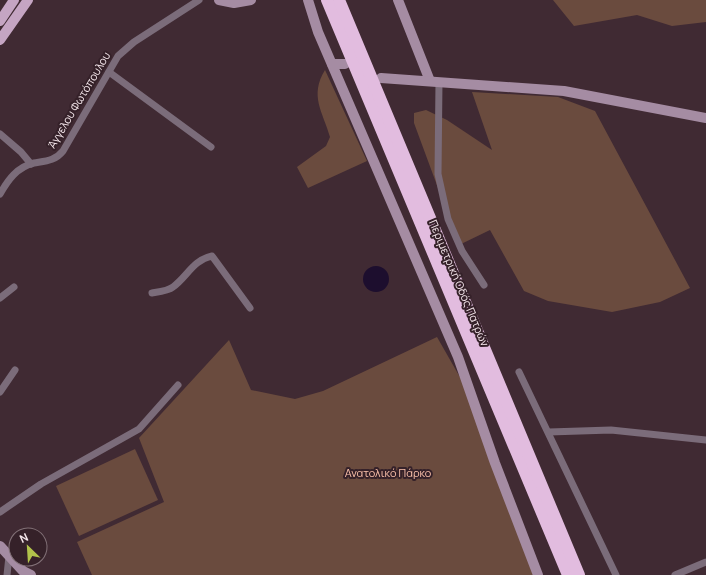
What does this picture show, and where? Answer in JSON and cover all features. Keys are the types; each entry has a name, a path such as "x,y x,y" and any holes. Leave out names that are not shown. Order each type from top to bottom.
{"highway":[{"path":"321,0 396,167"},
{"name":"Περιμετρική Οδός Πατρών","path":"327,0 568,575"},
{"name":"Περιμετρική Οδός Πατρών","path":"339,0 579,575"}],"main road":[{"path":"0,21 14,0"},
{"path":"0,40 28,0"}],"street":[{"name":"Άγγελου Φωτόπουλου","path":"0,194 14,174 31,164 53,159 63,151 118,56 126,48 199,0"},
{"path":"219,0 234,4 251,0"},
{"path":"308,0 316,28 458,357 495,463 538,575"},
{"path":"398,0 435,82 438,174 448,219 462,251 484,285"},
{"path":"332,64 345,64"},
{"path":"109,72 210,147"},
{"path":"381,78 564,92 706,118"},
{"path":"0,134 21,152 31,164"},
{"path":"152,293 172,288 194,265 204,258 212,256 250,308"},
{"path":"0,298 14,287"},
{"path":"1,389 15,370"},
{"path":"519,372 549,432 616,575"},
{"path":"0,512 41,484 139,428 178,385"},
{"path":"549,432 611,430 706,440"},
{"path":"0,546 8,556 7,575"},
{"path":"675,575 706,562"},
{"path":"19,567 31,575"}],"green space":[{"path":"553,0 706,0 706,22 672,26 637,15 574,26"},
{"path":"325,70 367,161 308,188 297,167 326,146 330,137 321,112 318,96 320,79"},
{"path":"472,92 558,97 595,111 690,288 660,302 612,312 548,301 524,291 490,230 459,245 414,123 414,113 426,110 447,120 492,150"},
{"name":"Ανατολικό Πάρκο","path":"437,337 465,386 534,575 92,575 77,542 164,502 139,438 229,340 251,390 295,399 323,391"},
{"path":"135,449 158,500 79,536 56,486"}],"shaded area":[{"path":"376,266 385,270 389,279 385,288 376,292 367,288 363,279 367,270"}]}
